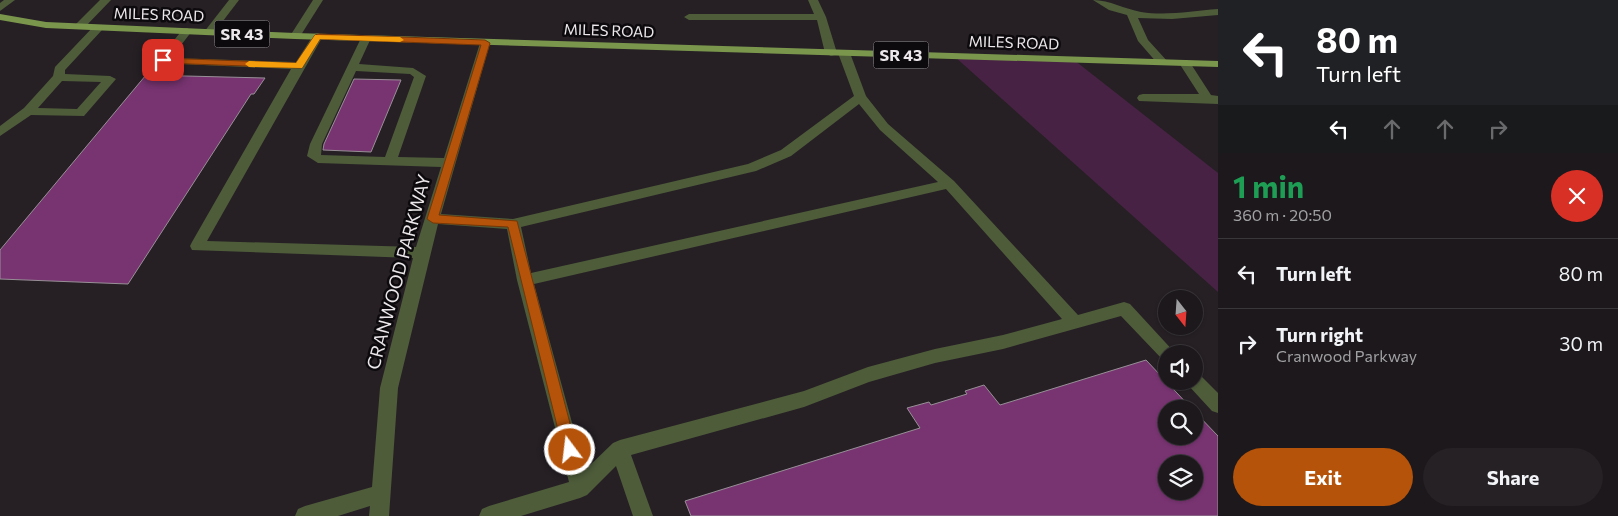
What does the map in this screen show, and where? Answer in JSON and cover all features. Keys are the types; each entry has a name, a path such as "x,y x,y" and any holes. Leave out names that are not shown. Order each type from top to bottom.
{"main road":[{"name":"MILES ROAD","path":"0,18 34,24 79,27 295,36 1216,65"}],"street":[{"path":"0,8 10,0"},
{"path":"79,27 106,0"},
{"path":"209,32 234,0"},
{"path":"295,36 318,0"},
{"path":"813,0 837,53 860,97 884,128 949,184 1076,323"},
{"path":"1098,0 1112,8 1132,15 1154,18 1218,11"},
{"path":"1208,0 1218,11"},
{"path":"1132,15 1143,41 1162,62"},
{"path":"689,17 821,17"},
{"path":"0,132 28,112 59,77 59,69 98,28"},
{"path":"187,31 163,60 299,66"},
{"path":"318,36 197,246 422,253"},
{"path":"366,38 316,144 314,156 318,159 449,163"},
{"name":"CRANWOOD PARKWAY","path":"379,516 379,494 389,388 422,253 485,43"},
{"path":"1185,63 1212,99"},
{"path":"352,68 413,71 420,76 390,161"},
{"path":"28,112 80,113 110,79 59,77"},
{"path":"433,219 513,224 751,168 786,153 860,97"},
{"path":"1143,98 1212,99"},
{"path":"526,280 949,184"},
{"path":"513,224 580,488"},
{"path":"489,516 580,488 620,449 804,398 868,375 916,362 1003,342 1124,309 1159,345"},
{"path":"1203,389 1218,405"},
{"path":"620,449 643,516"},
{"path":"305,516 379,494"}],"shaded area":[{"path":"954,56 1074,60 1218,173 1218,292"}],"building":[{"path":"146,75 265,78 254,94 251,94 128,284 0,279 0,250"},
{"path":"354,79 401,80 371,152 323,150 324,144"},
{"path":"1146,360 1158,373 1158,390 1174,390 1184,400 1158,400 1158,445 1203,445 1203,420 1218,436 1218,516 691,516 685,501 920,428 907,408 929,402 931,405 967,394 965,391 984,385 1000,405"}],"slow traffic":[{"path":"249,64 299,66 318,36 400,40"}],"route":[{"path":"163,60 299,66 318,36 485,43 433,219 513,224 570,450"}]}
